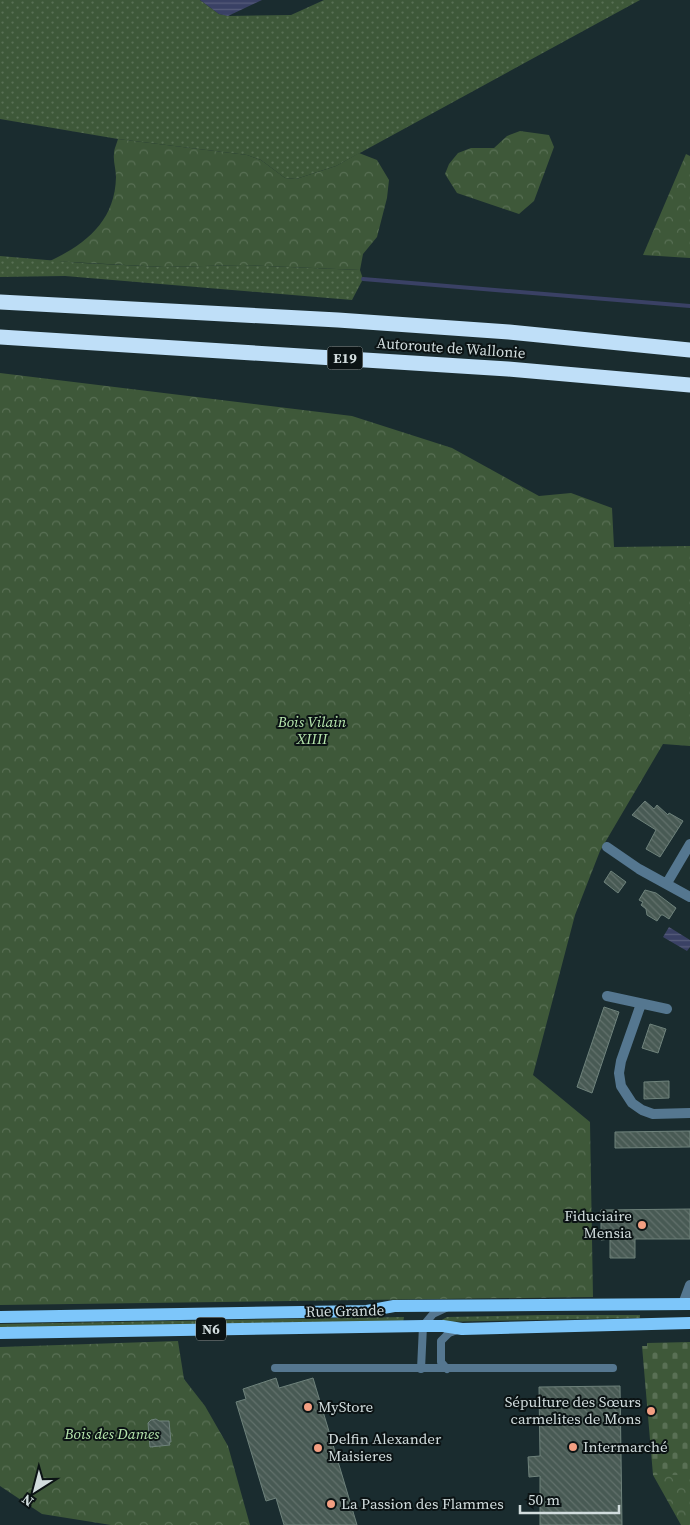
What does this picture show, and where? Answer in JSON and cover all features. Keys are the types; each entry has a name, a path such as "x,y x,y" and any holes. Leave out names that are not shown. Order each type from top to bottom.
{"highway":[{"name":"Autoroute de Wallonie","path":"0,302 348,321 509,332 690,350"},
{"name":"Autoroute de Wallonie","path":"0,337 468,366 690,385"}],"main road":[{"name":"Rue Grande","path":"0,1317 358,1311 394,1306 687,1304"},
{"name":"Rue Grande","path":"0,1333 423,1326 443,1326 462,1329 690,1323"}],"street":[{"path":"667,884 690,844"},
{"path":"607,847 639,870 690,897"},
{"path":"608,996 667,1009"},
{"path":"641,1004 621,1061 619,1073 621,1086 632,1102 642,1110 653,1114 690,1113"},
{"name":"Rue Grande","path":"687,1304 690,1285"}],"lane":[{"path":"421,1369 423,1326 433,1314 450,1306"},
{"path":"447,1369 441,1362 441,1341 449,1333 462,1329"},
{"path":"275,1368 613,1368"}],"green space":[{"path":"0,0 200,0 219,14 228,16 291,15 324,0 640,0 336,166 296,179 285,178 261,160 247,155 118,139 0,119"},
{"path":"520,131 549,135 554,147 534,201 519,214 457,193 445,174 449,164 458,153 471,148 494,148 507,136"},
{"path":"118,139 247,155 261,160 285,178 296,179 336,166 359,153 377,160 389,180 387,198 377,237 363,254 360,270 243,265 164,267 50,261 86,239 104,218 114,193 116,177 114,150"},
{"path":"686,154 690,156 690,258 643,255"},
{"path":"0,256 164,267 243,265 360,270 363,279 352,300 65,276 0,277"},
{"name":"Bois Vilain XIIII","path":"0,373 352,416 452,448 539,496 571,493 612,508 614,547 690,546 690,746 663,744 600,851 575,915 533,1075 590,1122 593,1297 0,1305"},
{"path":"640,1315 640,1318 438,1322 447,1317"},
{"path":"404,1317 403,1323 0,1330 0,1324"},
{"name":"Bois des Dames","path":"178,1341 184,1379 205,1406 228,1446 250,1525 111,1525 42,1514 0,1486 0,1347"},
{"path":"690,1342 690,1475 653,1475 642,1346 647,1346 647,1343"},
{"path":"653,1475 690,1475 690,1525 681,1525"}],"water":[{"path":"200,0 262,0 228,16 219,14"},
{"path":"669,927 690,940 690,947 687,951 663,937"}],"building":[{"path":"645,801 654,809 657,805 668,815 669,813 683,821 660,857 646,849 656,830 632,815"},
{"path":"611,871 626,882 618,893 604,882"},
{"path":"645,890 656,893 676,908 669,919 661,915 657,921 647,915 646,909 641,905 643,902 639,900"},
{"path":"604,1007 619,1012 592,1093 577,1087"},
{"path":"650,1024 666,1029 658,1053 642,1048"},
{"path":"669,1081 669,1098 644,1099 644,1082"},
{"path":"690,1131 690,1147 615,1148 615,1132"},
{"path":"690,1209 690,1239 635,1239 635,1258 610,1258 610,1239 601,1240 601,1210"},
{"path":"276,1378 279,1388 313,1378 357,1525 284,1525 276,1498 266,1501 236,1402 246,1399 243,1389"},
{"path":"620,1386 622,1525 540,1525 540,1476 529,1477 528,1457 540,1456 539,1387"},
{"path":"156,1419 159,1421 169,1421 170,1445 150,1447 148,1423"}],"waterway":[{"path":"363,279 690,306"}],"place":[{"name":"Fiduciaire Mensia","path":"642,1225"},
{"name":"MyStore","path":"308,1407"},
{"name":"Sépulture des Sœurs carmelites de Mons","path":"651,1411"},
{"name":"Intermarché","path":"573,1447"},
{"name":"Delfin Alexander Maisieres","path":"318,1448"},
{"name":"La Passion des Flammes","path":"331,1504"}]}
